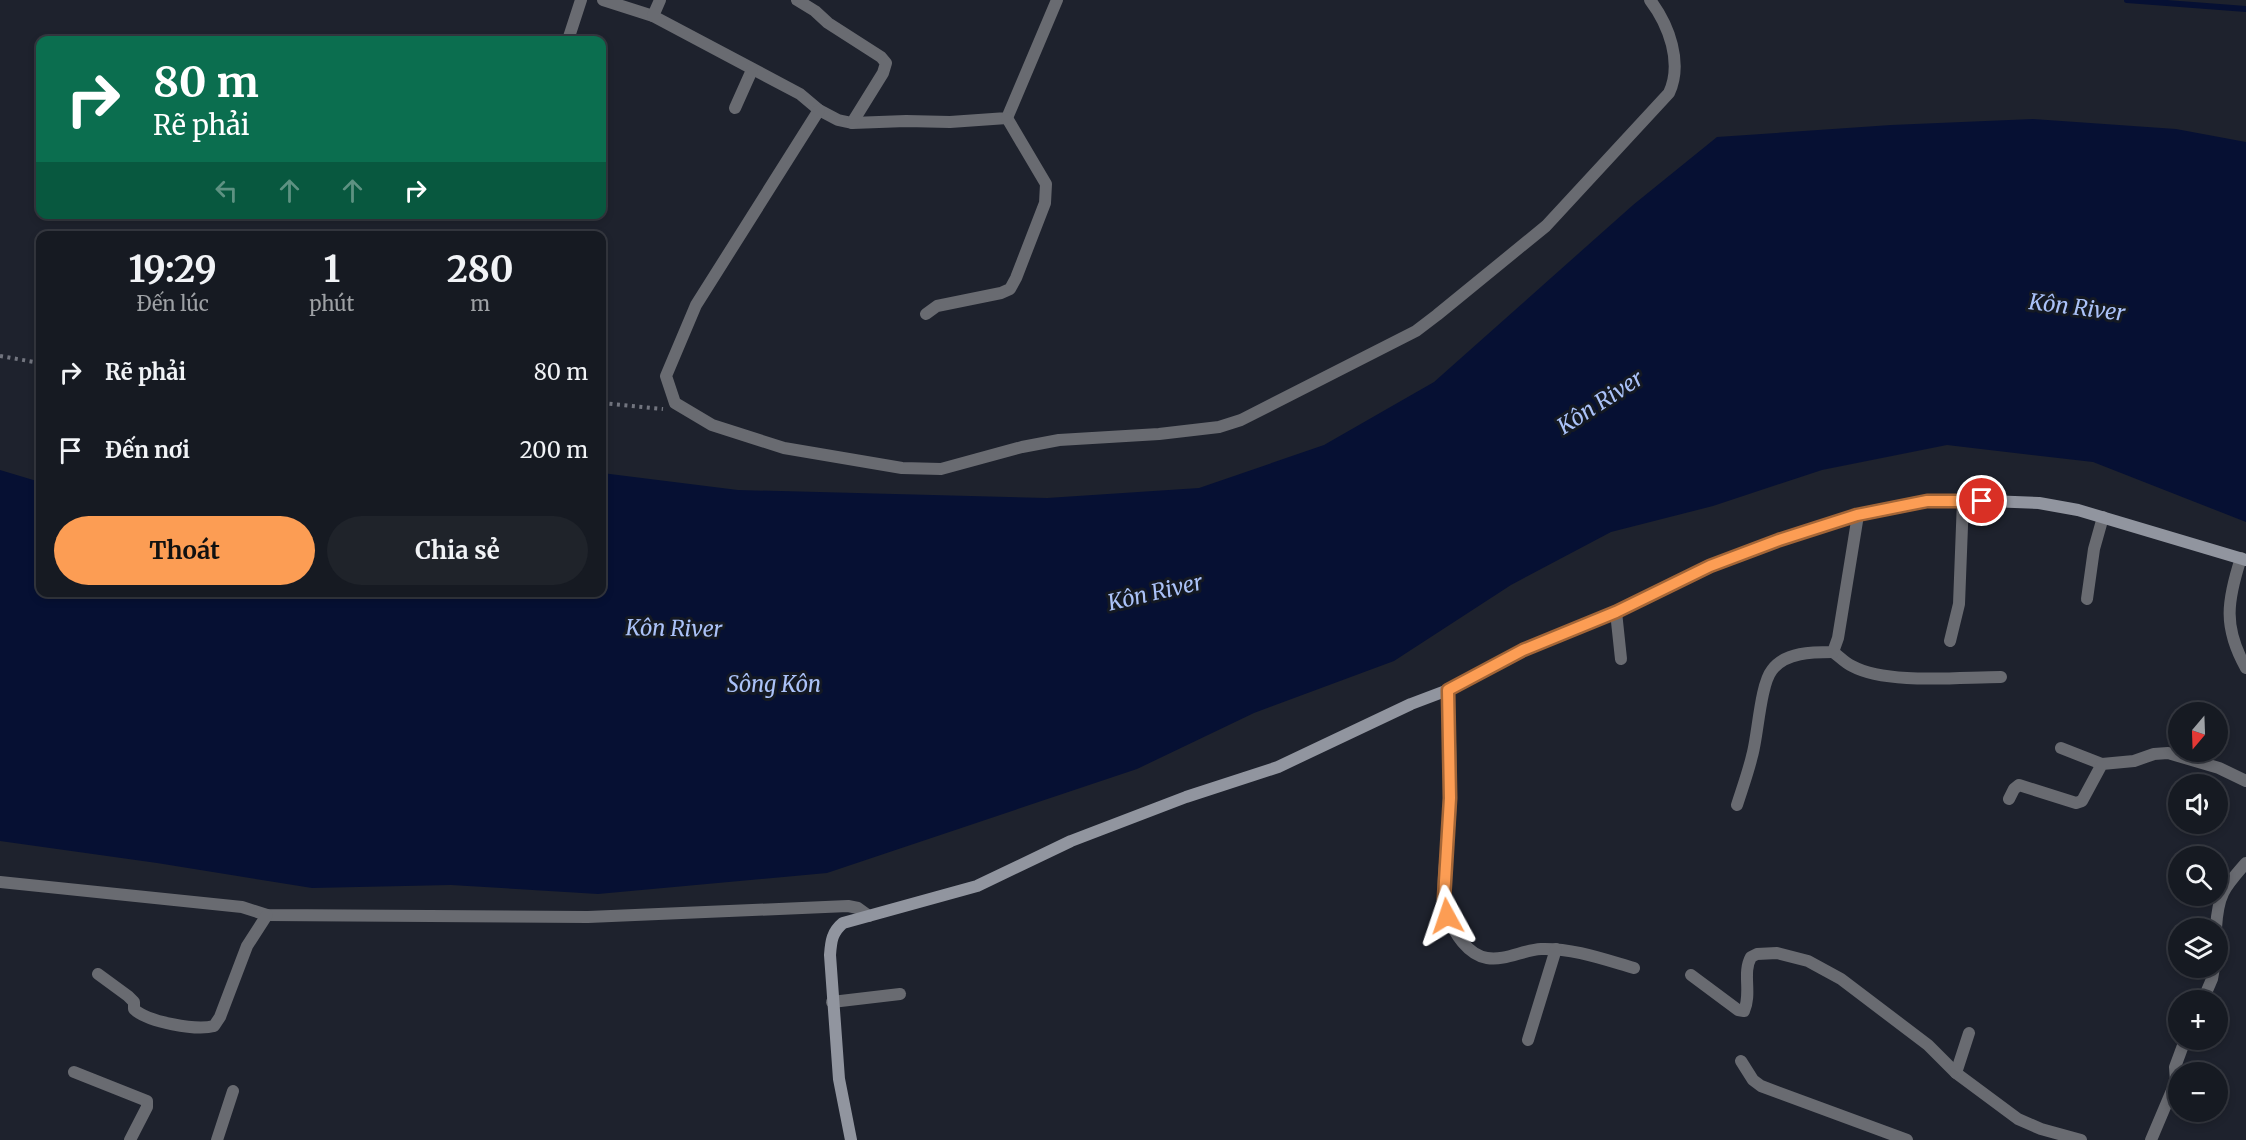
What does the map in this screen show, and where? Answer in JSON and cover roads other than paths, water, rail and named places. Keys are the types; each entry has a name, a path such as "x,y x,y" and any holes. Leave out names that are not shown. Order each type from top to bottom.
{"street":[{"path":"569,36 581,0"},
{"path":"603,0 653,16 800,94 819,110 838,120 852,123 950,122 1007,118"},
{"path":"653,16 660,0"},
{"path":"797,0 815,11 828,23 882,57 886,63 883,73 852,123"},
{"path":"1007,118 1057,0"},
{"path":"819,110 696,305 666,376 675,403 712,425 784,448 902,468 941,470 1022,447 1059,440 1159,434 1219,426 1241,420 1416,331 1546,226 1669,93 1675,81 1674,49 1659,12 1650,0"},
{"path":"735,108 752,70"},
{"path":"926,314 937,306 1001,293 1010,289 1016,278 1045,203 1046,184 1007,118"},
{"path":"1950,641 1959,604 1963,500"},
{"path":"851,1140 839,1079 830,955 835,930 843,923 977,886 1071,841 1186,797 1278,767 1411,704 1448,690 1523,650 1616,612 1710,566 1779,540 1857,515 1927,501 2039,503 2078,510 2243,559 2232,588 2228,615 2238,655 2246,668"},
{"path":"1833,652 1838,638 1857,515"},
{"path":"2087,599 2094,549 2103,517"},
{"path":"1616,612 1621,659"},
{"path":"1737,806 1753,756 1766,684 1772,670 1786,659 1804,653 1833,652 1851,666 1878,675 1914,678 2001,677"},
{"path":"1448,690 1451,761 1444,898 1447,916 1461,941 1472,952 1486,958 1504,957 1538,949 1574,950 1634,968"},
{"path":"2061,748 2102,764 2134,761 2154,754 2168,753 2219,768 2246,781"},
{"path":"2009,799 2019,785 2076,803 2082,801 2102,764"},
{"path":"2217,918 2220,899 2226,885 2246,863"},
{"path":"0,882 242,907 267,915 588,917 848,906 858,908 869,916"},
{"path":"99,974 129,996 134,1002 134,1009 146,1017 194,1027 214,1026 220,1017 247,946 267,915"},
{"path":"1528,1040 1556,949"},
{"path":"1691,975 1738,1010 1744,1011 1747,969 1751,957 1757,954 1777,953 1808,961 1841,979 1928,1045 1956,1073 2018,1119 2041,1129 2081,1140"},
{"path":"832,1002 900,994"},
{"path":"1956,1073 1969,1033"},
{"path":"2151,1140 2176,1081 2175,1067 2181,1050"},
{"path":"1741,1060 1753,1080 1761,1086 1907,1140"},
{"path":"74,1072 147,1101 147,1107 130,1140"},
{"path":"217,1140 233,1091"}],"water":[{"name":"Sông Kôn","path":"2033,119 2176,129 2246,142 2246,522 2093,462 1947,445 1822,470 1713,506 1611,532 1511,585 1394,661 1254,713 1137,769 827,873 598,894 451,885 312,888 0,841 0,470 36,481 36,597 606,597 606,474 738,490 1047,498 1199,488 1324,445 1434,382 1633,205 1717,137 1891,125"}],"waterway":[{"path":"2127,0 2246,9"}],"water label":[{"name":"Kôn River","path":"2077,307"},
{"name":"Kôn River","path":"1600,402"},
{"name":"Kôn River","path":"1155,592"},
{"name":"Kôn River","path":"674,628"}]}
